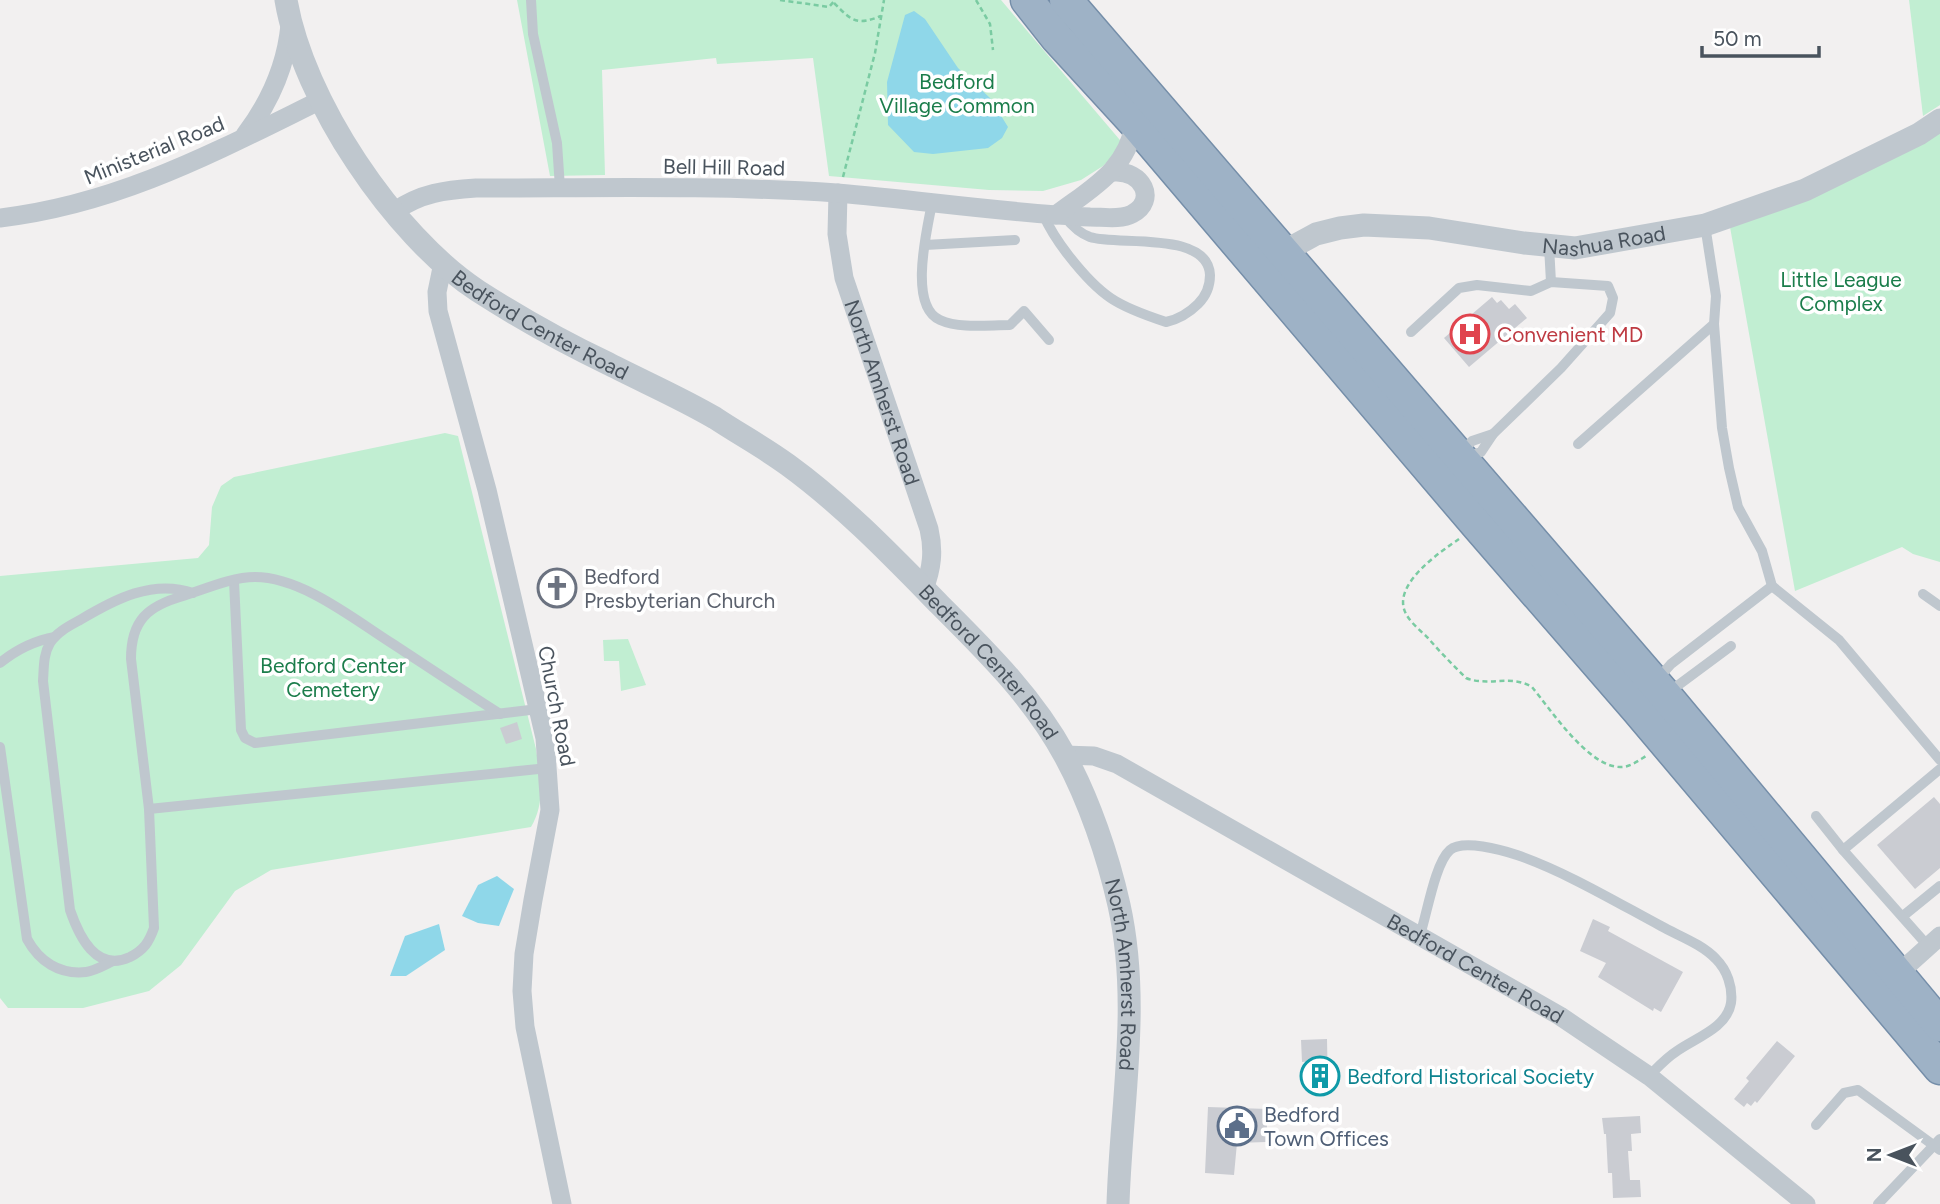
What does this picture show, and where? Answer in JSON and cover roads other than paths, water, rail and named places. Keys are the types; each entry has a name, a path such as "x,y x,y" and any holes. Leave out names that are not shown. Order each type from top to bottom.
{"highway":[{"path":"1027,0 1258,268 1447,466 1650,697 1887,984 1940,1068"},
{"path":"1066,0 1284,250 1447,466 1478,526 1650,697 1665,742 1887,984 1940,1025"}],"street":[{"name":"Bedford Center Road","path":"288,10 298,48 321,100 361,169 443,263 482,294 601,360 709,415 788,465 870,536 1005,670 1064,755 1094,756 1117,764 1560,1016 1649,1076 1806,1204"},
{"name":"Ministerial Road","path":"243,138 278,80 288,48 288,10"},
{"name":"Ministerial Road","path":"0,218 89,202 165,175 321,100"},
{"name":"Nashua Road","path":"1258,268 1284,250 1317,234 1385,225 1461,232 1575,248 1705,225 1805,190 1939,122"},
{"path":"1054,215 1114,172 1132,140 1135,123"},
{"name":"Bell Hill Road","path":"395,211 421,196 443,190 746,189 838,193 1054,215 1122,217 1134,213 1143,203 1145,193 1135,175 1126,171 1114,172"},
{"name":"North Amherst Road","path":"838,193 837,234 844,278 929,529 933,555 924,589"},
{"name":"Church Road","path":"443,263 437,292 438,311 487,490 538,709 548,768 550,810 524,954 522,991 525,1027 562,1204"},
{"name":"North Amherst Road","path":"1064,755 1094,825 1112,880 1128,964 1130,1015 1118,1204"},
{"path":"1887,984 1937,939"}],"lane":[{"path":"531,0 533,34 556,143 560,188"},
{"path":"932,203 921,290 928,309 938,320 956,324 1010,325 1024,311 1049,340"},
{"path":"1054,215 1090,237 1157,242 1197,253 1210,272 1204,298 1189,313 1166,322 1123,306 1091,285 1050,232 1054,215"},
{"path":"1705,225 1716,296 1714,324 1722,428 1729,468 1738,507 1762,551 1772,586 1839,640 1940,760"},
{"path":"925,245 1016,240"},
{"path":"1549,246 1551,282"},
{"path":"1411,332 1459,288 1478,285 1531,291 1551,282 1608,286 1613,298 1610,313 1561,368 1493,434 1467,444 1447,466"},
{"path":"1578,444 1714,324"},
{"path":"0,747 5,767 27,939 36,955 47,964 68,972 87,972 140,953 148,944 154,928 149,809 131,643 135,629 152,608 166,601 252,576 267,577 322,599 500,714"},
{"path":"234,581 241,730 245,738 255,743 538,709"},
{"path":"1650,697 1671,664 1772,586"},
{"path":"111,962 93,953 81,938 70,909 43,681 44,658 48,645 55,637 111,601 132,593 179,588 193,593"},
{"path":"1923,593 1940,606"},
{"path":"0,663 28,645 55,637"},
{"path":"1650,697 1731,646"},
{"path":"149,809 548,768"},
{"path":"1843,850 1940,769"},
{"path":"1815,816 1903,916 1937,939"},
{"path":"1420,935 1443,859 1451,849 1468,845 1519,856 1604,895 1701,948 1719,961 1730,984 1727,1016 1706,1034 1667,1057 1649,1076"},
{"path":"1903,916 1940,886"},
{"path":"1815,1125 1844,1093 1858,1090 1938,1145 1878,1204"}],"water":[{"path":"914,11 925,19 958,68 990,98 1008,127 1002,138 988,148 933,154 914,152 888,125 887,82 905,15"},
{"path":"497,876 514,889 499,926 478,923 462,916 478,885"},
{"path":"439,924 445,950 406,976 390,976 405,936"}],"place":[{"name":"Convenient MD","path":"1470,334"},
{"name":"Bedford Presbyterian Church","path":"557,588"},
{"name":"Bedford Historical Society","path":"1320,1076"},
{"name":"Bedford Town Offices","path":"1237,1126"}],"park label":[{"name":"Bedford Village Common","path":"957,93"},
{"name":"Little League Complex","path":"1841,291"},
{"name":"Bedford Center Cemetery","path":"333,677"}]}
